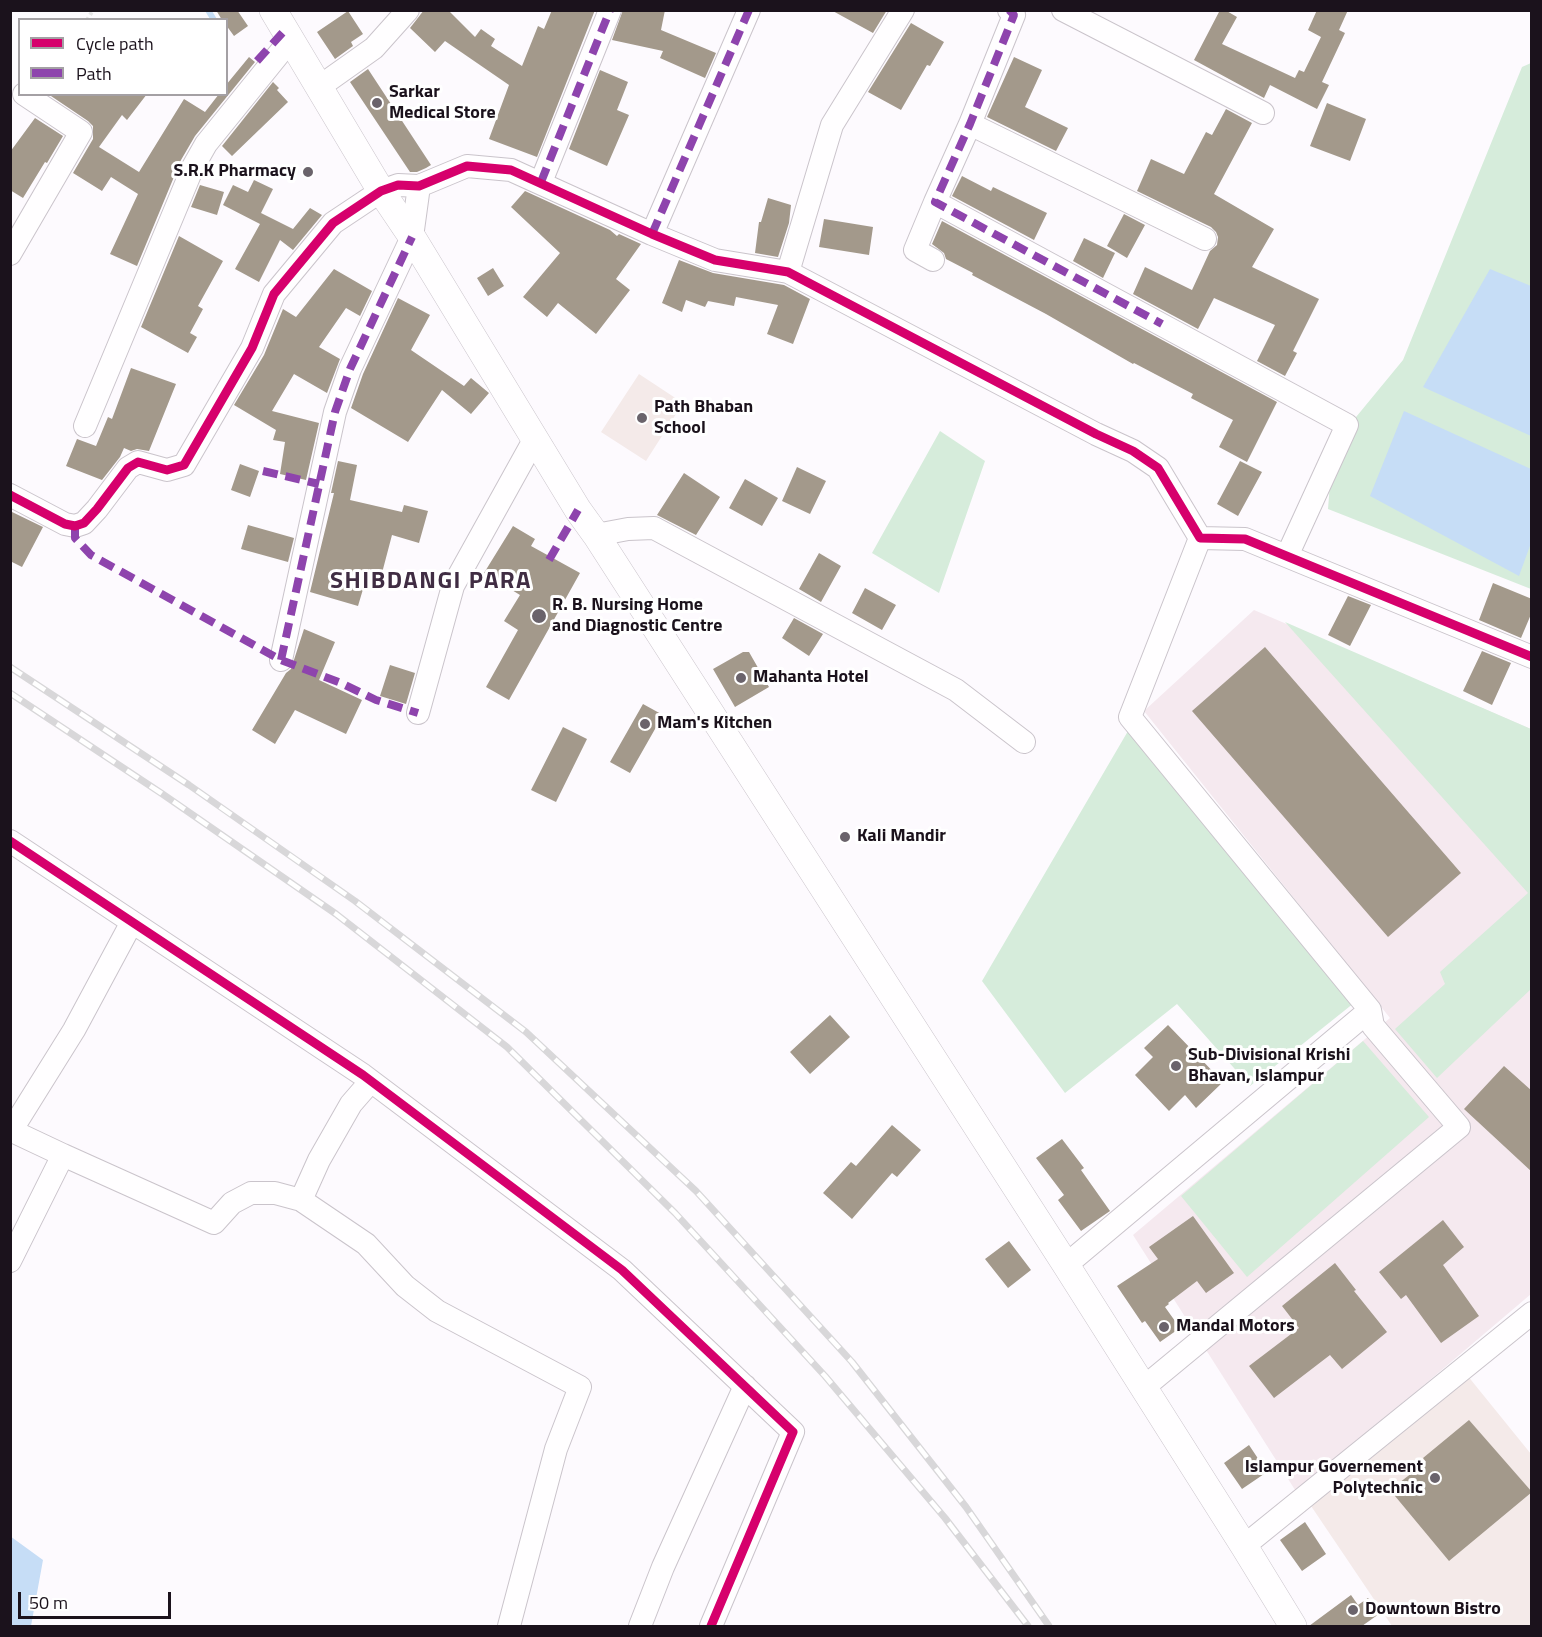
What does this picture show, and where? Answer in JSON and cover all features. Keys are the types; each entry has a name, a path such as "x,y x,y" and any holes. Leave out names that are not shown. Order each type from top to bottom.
{"main road":[{"path":"273,10 381,191 412,237 578,510 1066,1265 1293,1626"}],"street":[{"path":"319,87 374,48 408,10"},
{"path":"541,182 610,10"},
{"path":"652,234 749,10"},
{"path":"788,272 832,125 903,10"},
{"path":"933,260 915,250 1014,15 1009,10"},
{"path":"1064,10 1263,113"},
{"path":"85,426 194,167 206,144 291,39"},
{"path":"10,254 81,132 27,96"},
{"path":"970,124 1205,239"},
{"path":"10,495 65,524 75,526 84,523 97,510 128,468 138,462 168,470 184,465 252,348 273,294 333,223 381,191 398,185 419,186 467,166 511,170 715,260 788,272 1096,434 1133,450 1158,468 1200,538"},
{"path":"281,660 335,412 350,369 412,237 419,186"},
{"path":"935,202 1347,425 1287,556"},
{"path":"418,713 453,586 534,440"},
{"path":"596,535 627,529 654,528 956,690 1024,742"},
{"path":"1200,538 1245,539 1532,657"},
{"path":"1143,1388 1459,1127 1373,1026 1370,1010 1130,717 1200,538"},
{"path":"10,841 370,1081 622,1270 793,1432 711,1626"},
{"path":"132,922 74,1030 11,1131 214,1223 232,1203 251,1193 275,1193 301,1200 366,1244 405,1286 437,1311 580,1387 556,1449 508,1626"},
{"path":"1066,1265 1370,1010"},
{"path":"301,1200 319,1160 351,1104 370,1081"},
{"path":"10,1261 63,1155"},
{"path":"1244,1546 1532,1313"},
{"path":"640,1626 663,1567 745,1386"}],"shaded area":[{"name":"Path Bhaban School","path":"639,374 683,403 646,461 601,432"},
{"path":"1254,610 1531,729 1531,1294 1297,1493 1133,1235 1390,1018 1144,711"},
{"name":"Islampur Governement Polytechnic","path":"1467,1375 1531,1454 1531,1626 1392,1626 1309,1503"}],"green space":[{"path":"1531,63 1531,589 1328,509 1333,445 1403,360 1522,67"},
{"path":"940,431 985,461 939,593 872,553"},
{"path":"1285,622 1531,729 1531,989 1437,1078 1395,1029 1445,984 1440,972 1528,893"},
{"path":"1128,731 1354,1003 1250,1086 1177,1004 1065,1093 982,981"},
{"path":"1363,1041 1429,1117 1247,1277 1181,1196"}],"water":[{"path":"1490,269 1531,286 1531,436 1423,387"},
{"path":"1404,411 1531,469 1531,543 1519,576 1370,496"},
{"path":"10,1536 43,1560 31,1626 11,1626"}],"building":[{"path":"216,10 237,10 248,26 234,36 228,28 228,18 221,18"},
{"path":"424,10 448,10 475,37 481,29 495,39 491,46 522,66 538,26 544,29 552,10 595,10 537,157 489,139 509,85 445,41 435,52 410,28"},
{"path":"623,10 665,10 661,30 716,53 705,78 660,58 663,51 612,40"},
{"path":"831,10 887,10 873,33"},
{"path":"1220,10 1225,10 1237,17 1222,44 1295,78 1299,70 1304,72 1321,37 1308,30 1317,10 1348,10 1339,30 1345,33 1322,82 1329,85 1317,109 1270,85 1264,98 1194,60"},
{"path":"348,11 363,34 351,42 353,46 335,59 317,32"},
{"path":"911,23 944,42 930,66 927,65 901,110 868,92"},
{"path":"249,57 255,62 228,95 228,83"},
{"path":"1014,57 1042,70 1025,107 1068,128 1056,151 987,117"},
{"path":"368,69 431,165 417,172 410,172 350,82"},
{"path":"600,70 628,82 617,110 629,115 607,166 569,149"},
{"path":"273,82 288,102 232,156 222,146"},
{"path":"51,96 145,96 127,120 122,115 99,147 139,172 184,99 205,112 217,96 227,96 195,136 181,160 137,266 110,254 138,194 111,177 102,191 73,173 93,139 93,126"},
{"path":"1327,103 1366,119 1350,161 1310,146"},
{"path":"1226,109 1252,123 1214,194 1274,229 1252,267 1319,299 1293,351 1297,353 1285,376 1257,361 1275,325 1214,298 1198,329 1133,294 1145,267 1192,290 1210,251 1217,245 1218,237 1211,227 1137,191 1151,159 1184,174 1206,132 1212,135"},
{"path":"35,118 63,136 23,198 10,190 10,152"},
{"path":"962,176 991,191 993,187 1047,213 1034,240 952,196"},
{"path":"254,180 273,189 261,213 293,229 310,208 322,215 293,250 280,240 259,282 235,269 260,224 223,205 233,185 248,192"},
{"path":"200,185 224,192 217,215 191,207"},
{"path":"525,191 610,230 617,236 619,234 641,244 616,279 630,290 596,334 558,303 547,317 523,297 560,253 511,207"},
{"path":"768,198 791,205 789,223 778,257 755,253 759,222 761,222"},
{"path":"1124,214 1145,225 1127,258 1107,246"},
{"path":"824,219 873,227 869,255 819,247"},
{"path":"942,221 1277,402 1247,462 1219,447 1233,420 1191,398 1193,394 1133,364 946,259 944,253 932,244"},
{"path":"179,236 223,261 198,306 203,309 190,333 197,337 188,353 141,327"},
{"path":"1084,238 1115,253 1103,278 1073,261"},
{"path":"679,260 713,273 784,285 810,299 793,344 767,334 778,305 736,297 734,306 708,301 705,307 686,300 682,312 662,303"},
{"path":"493,268 504,286 488,296 477,278"},
{"path":"334,269 372,291 360,316 346,308 319,347 340,359 327,393 294,374 272,411 319,423 306,480 280,474 285,442 273,440 276,430 234,405 264,355 283,309 296,317"},
{"path":"398,298 430,315 411,350 464,386 471,378 489,393 471,414 442,390 408,442 351,408 363,374"},
{"path":"131,368 176,384 149,451 137,449 131,451 124,448 120,457 102,480 66,466 77,439 96,446 108,417 112,419"},
{"path":"338,461 357,465 350,500 402,512 404,505 428,511 419,543 392,535 382,573 369,569 358,606 310,592 334,493 331,493"},
{"path":"1240,461 1262,472 1238,516 1217,504"},
{"path":"240,464 259,471 250,497 231,490"},
{"path":"797,467 826,481 810,514 782,501"},
{"path":"684,473 720,497 696,535 657,515"},
{"path":"745,479 778,498 762,526 729,508"},
{"path":"10,511 43,527 22,567 10,561"},
{"path":"248,525 294,538 288,562 241,549"},
{"path":"513,526 535,539 531,546 580,573 509,700 486,687 518,630 504,621 520,595 484,573"},
{"path":"819,553 841,566 821,602 799,589"},
{"path":"1493,583 1532,599 1532,612 1521,638 1479,620"},
{"path":"865,588 896,605 882,630 852,613"},
{"path":"1348,596 1371,605 1350,646 1328,635"},
{"path":"794,618 823,634 809,656 782,638"},
{"path":"304,629 335,642 319,680 362,700 346,734 295,710 275,744 252,730 286,673 291,669"},
{"path":"1265,647 1461,873 1388,937 1192,711"},
{"path":"1482,651 1511,663 1492,705 1463,691"},
{"name":"Mahanta Hotel","path":"743,652 749,652 769,687 735,707 713,669"},
{"path":"390,665 415,673 406,704 380,696"},
{"path":"643,704 663,715 630,773 610,762"},
{"path":"563,727 587,739 556,802 531,790"},
{"path":"830,1015 850,1037 810,1074 790,1052"},
{"name":"Sub-Divisional Krishi Bhavan, Islampur","path":"1168,1025 1223,1082 1196,1108 1185,1095 1169,1111 1135,1075 1153,1057 1144,1048"},
{"path":"1504,1066 1532,1091 1532,1172 1464,1109"},
{"path":"892,1125 921,1150 897,1177 892,1173 852,1219 823,1193 851,1162 856,1166"},
{"path":"1062,1139 1084,1168 1081,1170 1110,1211 1081,1231 1058,1200 1064,1195 1036,1158"},
{"path":"1193,1216 1234,1273 1206,1293 1197,1281 1168,1303 1165,1307 1180,1328 1160,1342 1145,1321 1142,1323 1117,1286 1158,1259 1149,1247"},
{"path":"1443,1220 1464,1247 1443,1265 1479,1316 1441,1343 1406,1295 1401,1299 1379,1272"},
{"path":"1009,1241 1031,1270 1008,1288 985,1259"},
{"path":"1335,1263 1387,1332 1342,1369 1330,1355 1274,1398 1249,1366 1299,1328 1282,1306"},
{"path":"1469,1420 1532,1492 1449,1561 1390,1490 1426,1462 1423,1458"},
{"path":"1249,1445 1267,1472 1242,1489 1224,1463"},
{"path":"1305,1522 1326,1554 1302,1571 1280,1540"},
{"name":"Downtown Bistro","path":"1351,1595 1358,1605 1368,1598 1379,1614 1362,1626 1309,1626"}],"waterway":[{"path":"208,10 213,18"}],"railway":[{"path":"10,667 189,785 355,901 526,1032 696,1191 852,1362 966,1507 1049,1626"},
{"path":"10,693 161,793 336,914 507,1047 675,1213 825,1376 945,1518 1028,1626"}],"marked path":[{"path":"541,182 610,10"},
{"path":"652,234 749,10"},
{"path":"1009,10 1014,15 970,124 935,202 1162,324"},
{"path":"257,61 285,30"},
{"path":"281,660 335,412 350,369 412,237"},
{"path":"263,471 319,484"},
{"path":"549,560 578,510"},
{"path":"75,526 75,538 91,555 281,660 341,683 376,700 418,713"}],"cycle path":[{"path":"10,495 65,524 75,526 84,523 128,468 138,462 167,470 184,465 252,348 274,294 333,223 381,191 398,185 419,186 467,166 511,170 715,260 788,272 1096,434 1133,451 1158,468 1200,538 1245,539 1532,657"},
{"path":"10,841 363,1075 622,1270 793,1432 711,1626"}],"place":[{"name":"Sarkar Medical Store","path":"377,103"},
{"name":"S.R.K Pharmacy","path":"308,172"},
{"name":"Path Bhaban School","path":"642,418"},
{"name":"R. B. Nursing Home and Diagnostic Centre","path":"539,616"},
{"name":"Mahanta Hotel","path":"741,678"},
{"name":"Mam's Kitchen","path":"645,724"},
{"name":"Kali Mandir","path":"845,837"},
{"name":"Sub-Divisional Krishi Bhavan, Islampur","path":"1176,1066"},
{"name":"Mandal Motors","path":"1164,1327"},
{"name":"Islampur Governement Polytechnic","path":"1435,1478"},
{"name":"Downtown Bistro","path":"1353,1610"}],"district":[{"name":"SHIBDANGI PARA","path":"431,582"}]}
